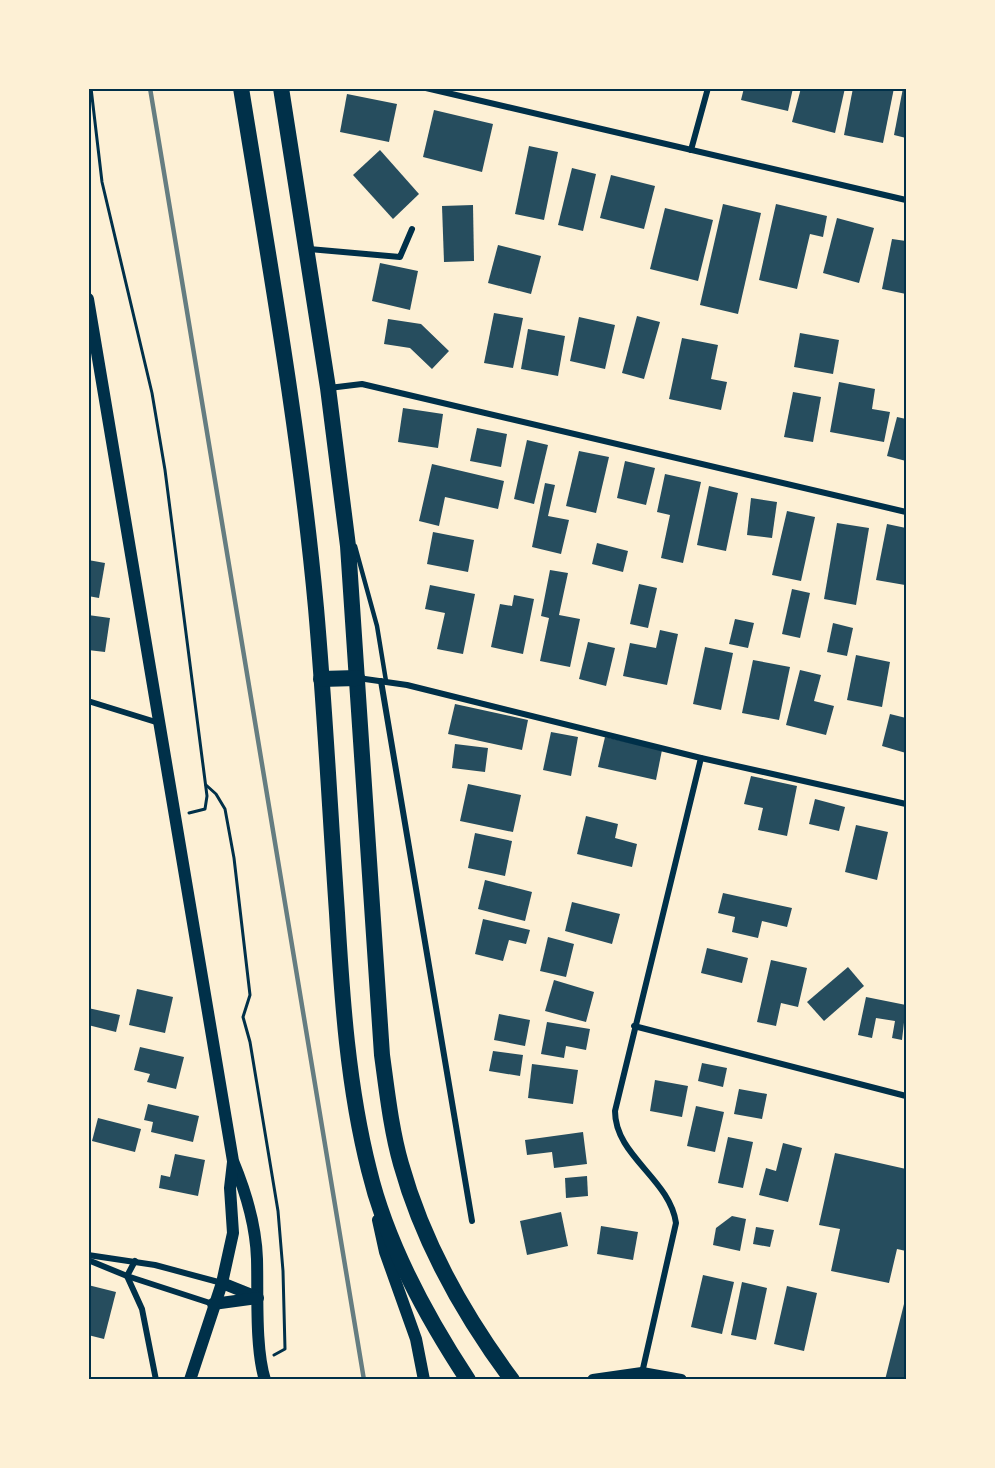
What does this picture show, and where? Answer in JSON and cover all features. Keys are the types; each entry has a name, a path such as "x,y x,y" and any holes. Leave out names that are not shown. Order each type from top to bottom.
{"highway":[{"path":"241,88 292,402 308,531 321,679 343,1004 354,1098 369,1172 406,1271 468,1380"},
{"path":"281,88 328,388 345,518 382,1055 400,1161 412,1201 450,1285 478,1333 512,1380"},
{"path":"321,679 357,678"}],"main road":[{"path":"88,299 233,1161 243,1184 257,1256 257,1312 266,1380"},
{"path":"190,1380 222,1283 232,1233 230,1188 233,1161"},
{"path":"369,1172 385,1252 416,1339 424,1380"},
{"path":"222,1283 258,1298"},
{"path":"213,1305 258,1298"},
{"path":"593,1380 642,1373 681,1380"}],"street":[{"path":"426,88 906,200"},
{"path":"691,150 708,88"},
{"path":"306,249 400,257 412,229"},
{"path":"328,388 362,384 906,512"},
{"path":"357,678 384,681 701,758 906,804"},
{"path":"384,681 472,1221"},
{"path":"88,701 159,723"},
{"path":"642,1373 676,1223 669,1202 623,1140 615,1121 617,1096 701,758"},
{"path":"634,1026 906,1096"},
{"path":"88,1255 135,1261 195,1274 222,1283"},
{"path":"88,1260 127,1276 213,1305"},
{"path":"127,1276 135,1261"},
{"path":"127,1276 142,1309 156,1380"}],"lane":[{"path":"345,518 358,554 377,626 384,681"}],"path":[{"path":"91,88 102,182 152,393 165,470 206,785 205,809 176,816"},
{"path":"206,785 216,794 225,809 234,858 250,994 243,1017 250,1042 278,1211 285,1349 263,1362"}],"building":[{"path":"744,88 793,88 788,111 741,100"},
{"path":"801,88 845,88 835,133 792,122"},
{"path":"853,88 894,88 883,143 844,135"},
{"path":"903,88 906,88 906,138 894,135"},
{"path":"347,94 397,104 389,142 340,132"},
{"path":"434,110 493,124 482,172 423,157"},
{"path":"529,146 558,152 544,220 515,214"},
{"path":"380,150 419,194 393,219 353,175"},
{"path":"572,168 596,174 583,231 558,225"},
{"path":"611,175 655,186 644,229 600,218"},
{"path":"723,204 761,213 738,314 700,305"},
{"path":"776,204 827,216 823,237 810,234 797,289 759,280"},
{"path":"473,205 474,261 444,262 442,206"},
{"path":"665,208 713,220 698,281 650,269"},
{"path":"837,218 874,228 859,283 823,273"},
{"path":"892,239 906,241 906,294 882,289"},
{"path":"498,245 541,256 531,294 488,283"},
{"path":"380,263 418,271 410,310 372,301"},
{"path":"494,313 523,318 513,368 484,363"},
{"path":"637,316 660,322 644,379 622,373"},
{"path":"579,317 615,325 605,369 570,361"},
{"path":"388,319 421,324 449,351 432,369 410,348 384,344"},
{"path":"528,329 565,336 558,376 521,369"},
{"path":"800,333 839,340 833,374 794,367"},
{"path":"682,338 718,345 711,379 727,382 721,410 669,399"},
{"path":"839,382 875,389 872,409 890,412 884,442 830,432"},
{"path":"793,392 821,397 813,442 784,437"},
{"path":"403,408 443,414 438,448 398,442"},
{"path":"897,417 906,419 906,461 887,456"},
{"path":"477,428 507,434 501,467 470,461"},
{"path":"527,440 548,445 534,504 514,499"},
{"path":"579,451 609,457 596,513 566,506"},
{"path":"625,461 655,468 646,505 617,498"},
{"path":"432,464 504,481 498,509 445,497 439,526 419,521"},
{"path":"665,474 701,482 683,563 661,558 670,515 657,512"},
{"path":"545,483 555,485 548,516 569,520 561,554 532,547"},
{"path":"709,486 738,493 726,551 697,545"},
{"path":"751,498 777,502 772,538 747,535"},
{"path":"787,511 815,517 801,581 772,575"},
{"path":"837,523 869,528 856,605 824,599"},
{"path":"887,524 906,528 905,585 876,580"},
{"path":"433,532 474,540 468,572 427,564"},
{"path":"597,543 628,551 623,572 592,564"},
{"path":"88,560 105,563 99,598 88,596"},
{"path":"550,570 568,573 559,615 580,619 570,667 540,661 549,618 541,616"},
{"path":"639,584 657,588 648,628 630,624"},
{"path":"430,585 475,594 463,654 437,649 445,613 425,609"},
{"path":"792,589 810,593 800,638 782,634"},
{"path":"514,595 534,599 523,654 491,647 500,604 512,606"},
{"path":"88,615 110,618 105,652 88,650"},
{"path":"735,619 754,623 748,648 729,644"},
{"path":"833,623 853,628 847,656 827,652"},
{"path":"660,630 678,634 667,685 623,676 630,643 656,648"},
{"path":"588,642 615,648 606,686 579,679"},
{"path":"705,647 733,653 721,710 693,704"},
{"path":"856,655 890,662 882,707 847,700"},
{"path":"753,660 790,667 779,720 742,713"},
{"path":"800,670 821,675 814,701 834,706 826,735 786,725"},
{"path":"455,704 528,720 522,750 448,734"},
{"path":"890,714 906,718 906,753 882,746"},
{"path":"551,732 578,737 571,776 543,770"},
{"path":"605,737 662,750 656,780 598,767"},
{"path":"455,744 488,748 485,772 452,768"},
{"path":"751,776 797,786 787,836 758,830 763,808 744,804"},
{"path":"468,784 521,795 513,832 460,821"},
{"path":"815,799 845,807 839,831 809,824"},
{"path":"586,816 618,824 615,838 637,844 632,867 577,854"},
{"path":"856,825 888,832 877,880 845,872"},
{"path":"475,833 512,841 505,876 468,868"},
{"path":"485,880 532,892 525,921 478,909"},
{"path":"723,893 792,908 787,927 762,921 758,938 732,932 735,917 718,913"},
{"path":"572,902 620,914 612,944 565,931"},
{"path":"483,919 530,930 526,944 509,940 503,961 475,954"},
{"path":"548,937 574,944 566,977 540,971"},
{"path":"707,948 748,958 742,983 701,973"},
{"path":"771,960 807,968 798,1007 781,1003 776,1026 757,1022"},
{"path":"848,967 864,986 824,1021 807,1002"},
{"path":"554,980 594,992 586,1022 545,1011"},
{"path":"137,989 173,997 165,1033 129,1025"},
{"path":"866,997 906,1005 902,1040 892,1038 895,1021 876,1018 872,1038 858,1035"},
{"path":"88,1008 120,1015 116,1032 88,1025"},
{"path":"499,1014 530,1020 525,1046 494,1040"},
{"path":"547,1022 590,1029 586,1050 566,1046 564,1058 541,1054"},
{"path":"140,1047 184,1057 176,1089 147,1082 150,1074 134,1070"},
{"path":"493,1051 523,1055 520,1076 489,1071"},
{"path":"702,1063 727,1068 723,1087 698,1081"},
{"path":"532,1064 578,1070 573,1104 528,1098"},
{"path":"655,1080 688,1086 682,1117 650,1111"},
{"path":"739,1089 767,1094 762,1119 734,1114"},
{"path":"148,1104 199,1116 193,1142 151,1132 153,1122 144,1120"},
{"path":"696,1106 724,1112 715,1152 687,1146"},
{"path":"98,1118 141,1129 135,1152 92,1141"},
{"path":"583,1132 587,1164 554,1168 552,1152 527,1155 525,1140"},
{"path":"728,1137 753,1142 743,1188 718,1183"},
{"path":"783,1143 802,1148 788,1202 759,1195 766,1168 776,1171"},
{"path":"835,1153 906,1169 906,1251 897,1249 889,1283 831,1271 840,1229 819,1225"},
{"path":"175,1154 205,1160 198,1196 159,1188 161,1175 170,1177"},
{"path":"587,1176 588,1196 566,1198 565,1178"},
{"path":"561,1212 568,1246 527,1255 520,1221"},
{"path":"732,1216 746,1219 740,1251 713,1245 716,1228"},
{"path":"601,1226 638,1232 633,1260 597,1254"},
{"path":"756,1227 774,1230 770,1247 753,1244"},
{"path":"703,1275 734,1282 722,1334 691,1327"},
{"path":"742,1282 767,1288 756,1340 731,1335"},
{"path":"88,1285 116,1292 104,1339 88,1335"},
{"path":"787,1286 817,1293 804,1351 774,1344"},
{"path":"906,1296 906,1380 885,1380"}],"railway":[{"path":"150,88 364,1380"}]}
